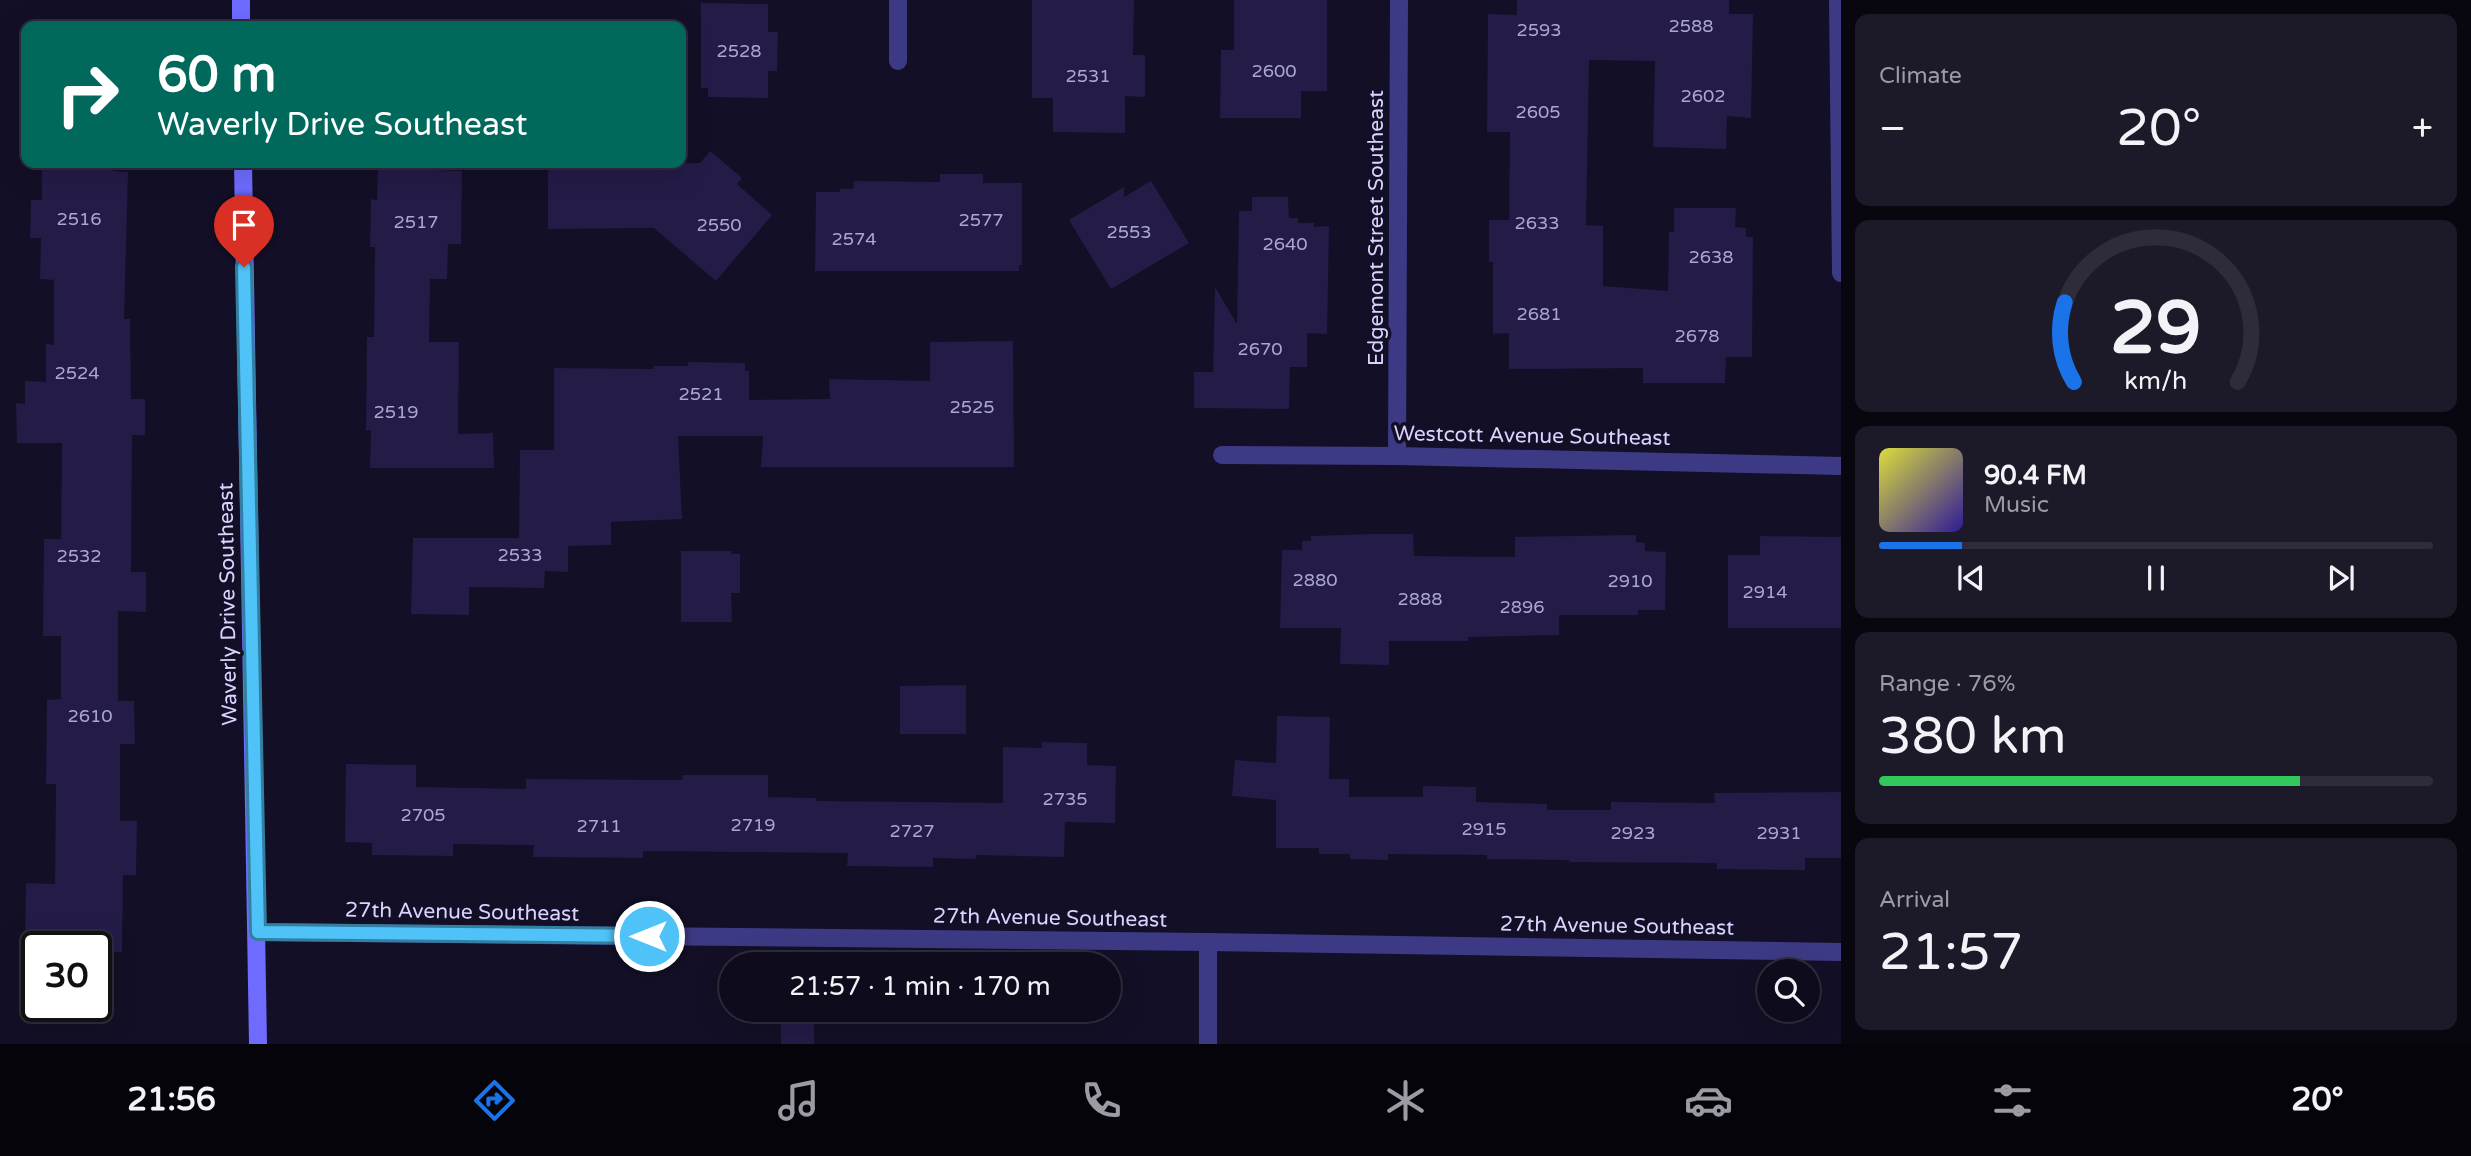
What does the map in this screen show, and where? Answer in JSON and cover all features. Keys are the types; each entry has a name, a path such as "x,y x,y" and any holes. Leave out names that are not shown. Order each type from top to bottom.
{"main road":[{"path":"241,0 242,21"},
{"name":"Waverly Drive Southeast","path":"243,168 258,1044"}],"street":[{"path":"898,0 898,61"},
{"name":"Edgemont Street Southeast","path":"1397,456 1399,0"},
{"path":"1838,0 1841,274"},
{"name":"Westcott Avenue Southeast","path":"1222,455 1397,456 1841,466"},
{"name":"27th Avenue Southeast","path":"258,932 1841,952"},
{"path":"1208,942 1208,1044"}],"building":[{"path":"1032,0 1134,0 1133,55 1145,55 1145,97 1125,96 1125,133 1053,132 1053,98 1032,98"},
{"path":"1234,0 1327,0 1327,91 1301,91 1301,118 1220,118 1221,50 1234,50"},
{"path":"1517,0 1729,0 1729,14 1753,14 1751,118 1727,116 1726,149 1653,147 1655,61 1589,60 1586,225 1603,226 1603,286 1668,291 1669,232 1674,232 1674,208 1736,208 1735,227 1746,228 1746,237 1753,237 1752,357 1726,357 1725,383 1643,383 1643,368 1509,369 1509,333 1493,334 1493,262 1489,262 1489,220 1509,220 1510,132 1487,132 1488,14 1517,15"},
{"path":"701,3 768,4 768,32 778,32 777,71 768,71 768,98 708,97 708,88 701,88"},
{"path":"710,151 742,178 737,184 772,215 716,281 654,228 548,229 548,168 686,168 686,163 700,163"},
{"path":"42,168 113,168 113,171 128,172 124,319 130,319 131,399 145,399 145,435 132,435 131,572 146,572 146,612 118,611 118,701 134,701 135,744 120,744 120,821 137,821 136,875 123,875 122,952 112,952 112,931 25,931 26,883 55,884 56,784 46,784 47,700 61,699 61,636 43,636 44,539 61,539 62,443 17,443 16,403 25,404 25,381 46,382 46,344 54,345 54,280 40,279 41,238 30,238 31,200 42,200"},
{"path":"378,168 462,171 461,244 448,244 447,279 430,279 429,342 459,342 458,434 493,433 494,468 370,468 371,430 366,431 367,337 374,337 375,247 370,247 371,199 377,200"},
{"path":"940,174 983,174 983,183 1022,183 1022,265 1019,265 1019,271 815,271 816,192 853,189 854,181 940,182"},
{"path":"1151,181 1189,243 1111,289 1069,220 1124,187 1124,197"},
{"path":"1252,197 1288,197 1289,218 1298,218 1298,223 1314,223 1314,227 1329,226 1327,334 1307,333 1307,367 1290,367 1289,409 1194,408 1194,372 1213,372 1215,287 1237,324 1239,211 1252,211"},
{"path":"1013,341 1014,467 761,467 763,436 678,436 682,519 611,522 611,545 568,546 568,572 545,571 544,588 469,587 469,615 411,614 413,538 519,538 520,450 554,450 554,368 653,369 654,366 688,366 688,362 745,363 745,371 749,371 749,400 830,399 829,379 930,381 930,342"},
{"path":"1413,534 1414,556 1515,557 1515,537 1636,535 1636,542 1645,543 1645,551 1666,552 1665,610 1638,610 1638,615 1559,615 1559,635 1468,637 1468,641 1389,641 1389,665 1340,664 1341,628 1280,628 1282,550 1302,550 1302,541 1311,541 1311,536"},
{"path":"1760,536 1841,537 1841,628 1728,628 1728,555 1760,555"},
{"path":"681,551 731,551 731,554 740,554 740,593 731,593 732,622 681,622"},
{"path":"966,685 966,734 900,734 900,686"},
{"path":"1277,716 1330,717 1329,779 1349,779 1349,797 1423,797 1423,786 1476,787 1476,802 1547,804 1547,810 1611,810 1611,802 1715,803 1714,793 1841,792 1841,858 1805,858 1805,870 1717,869 1717,863 1569,862 1487,859 1487,855 1388,854 1388,860 1350,859 1350,854 1319,854 1319,848 1276,848 1276,800 1232,796 1235,760 1276,763"},
{"path":"1042,742 1087,743 1087,765 1116,766 1115,823 1065,822 1064,857 976,855 976,859 933,858 933,867 847,866 848,853 643,851 643,858 533,857 534,845 453,844 453,856 372,855 372,843 345,842 346,764 416,765 416,787 526,789 526,779 682,780 683,775 768,775 768,797 816,798 816,801 1003,803 1003,747 1042,748"},
{"path":"781,1022 814,1022 814,1044 781,1044"}],"route":[{"path":"244,267 258,932 649,936"}]}
